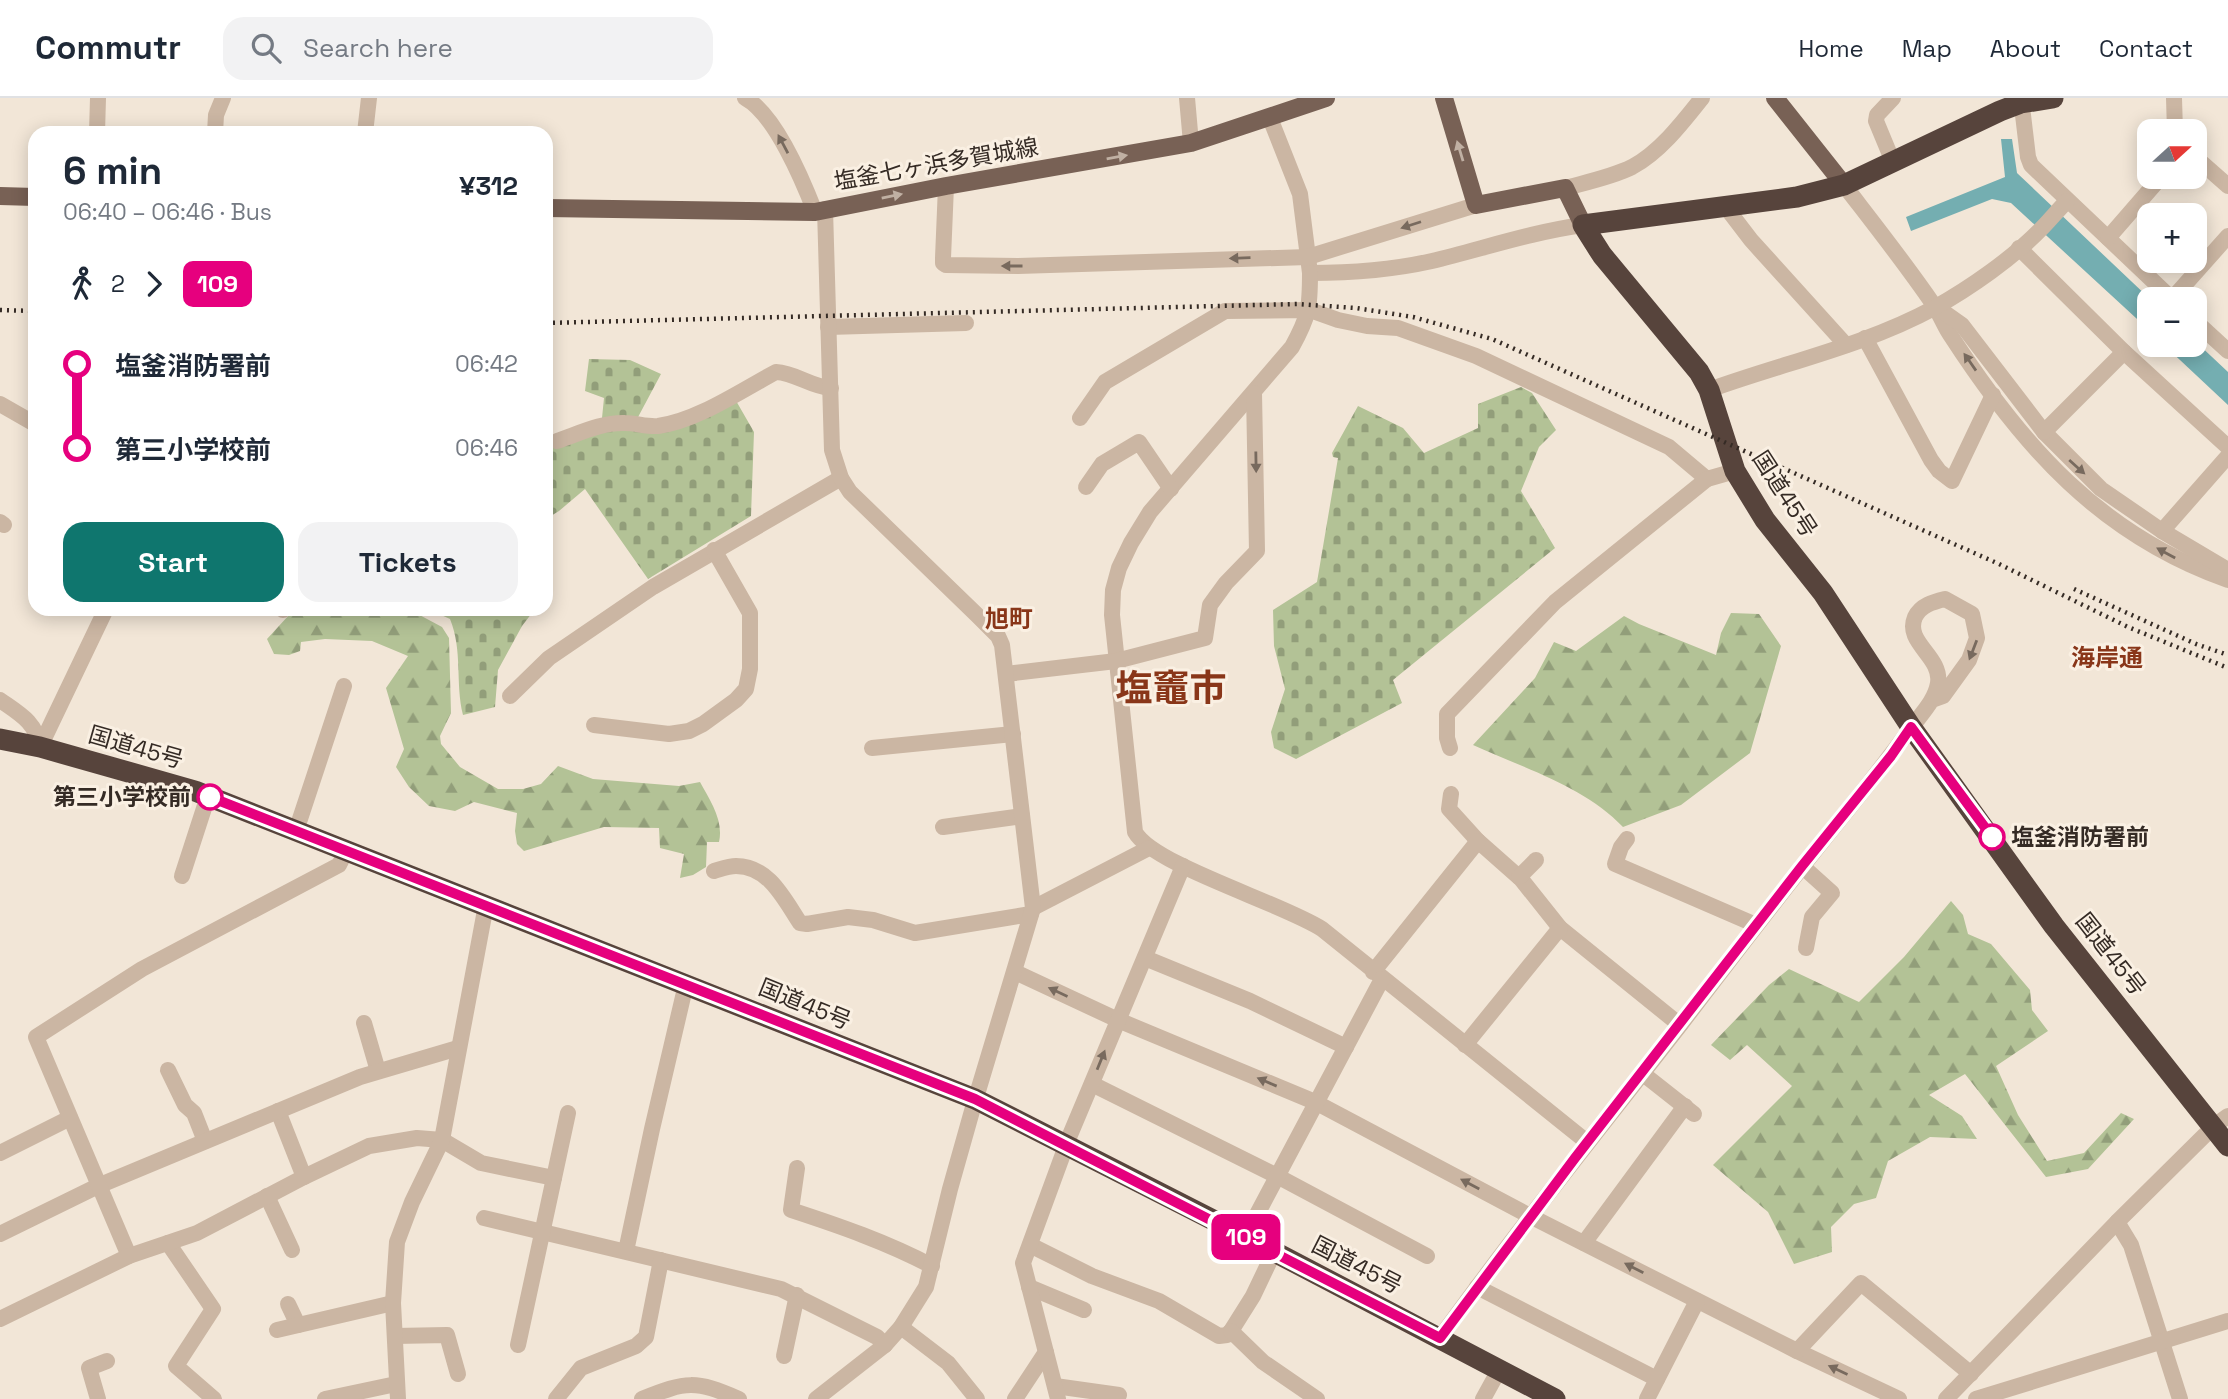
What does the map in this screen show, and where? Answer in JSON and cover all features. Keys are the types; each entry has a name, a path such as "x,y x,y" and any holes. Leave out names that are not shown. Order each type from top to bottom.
{"highway":[{"path":"1583,225 1797,197 1844,185 2021,100 2053,98"},
{"name":"国道45号","path":"1583,225 1602,255 1699,372 1709,390 1735,471 1765,520 1823,593 1911,727 2054,926 2221,1121 2228,1146"},
{"name":"国道45号","path":"0,739 40,747 208,796 975,1099 1555,1399"}],"main road":[{"name":"塩釜七ヶ浜多賀城線","path":"553,208 816,206 1191,143 1326,98"},
{"path":"1444,98 1476,205 1565,188 1583,225"},
{"path":"1775,98 1844,185"},
{"path":"0,196 28,197"}],"street":[{"path":"97,126 98,98"},
{"path":"215,126 216,115 223,98"},
{"path":"366,126 369,98"},
{"path":"746,98 756,106 777,133 816,206 828,327 832,450 841,478 850,492 998,636 1002,645 1032,911 975,1099 926,1287 901,1327 885,1345 816,1399"},
{"path":"1187,98 1191,143"},
{"path":"1565,188 1619,173 1635,165 1658,147 1702,98"},
{"path":"1893,98 1877,116 1877,121 1893,162"},
{"path":"2174,98 2175,119"},
{"path":"2021,100 2031,165 2063,205 2108,238 2159,287"},
{"path":"1270,118 1300,194 1309,265 1310,310 1292,347 1150,512 1119,568 1113,590 1112,615 1133,823 1138,838 1149,848 1183,866 1297,914 1322,929 1587,1142"},
{"path":"2207,167 2228,186"},
{"path":"1844,185 1936,307 1950,334 1993,395 2059,475 2089,502 2138,538 2189,566 2228,580"},
{"path":"946,186 943,258 946,265 1309,265 1373,271 1430,261 1560,228 1583,225"},
{"path":"2108,238 2151,189"},
{"path":"1309,265 1476,205"},
{"path":"1709,390 1846,345 1936,307 2019,248 2063,205"},
{"path":"1725,206 1751,240 1846,345"},
{"path":"2183,287 2228,236"},
{"path":"2019,248 2124,352 2228,447"},
{"path":"1936,307 1962,325 2044,432 2101,489 2162,531 2228,570"},
{"path":"1080,418 1105,382 1225,312 1310,310 1367,326 1398,328 1476,356 1669,447 1707,479"},
{"path":"828,327 966,323"},
{"path":"2207,332 2228,351"},
{"path":"1865,338 1931,460 1939,471 1952,481 1993,395"},
{"path":"2044,432 2124,352"},
{"path":"557,441 594,428 623,423 656,426 677,421 776,372 790,372 821,387 831,388"},
{"path":"1006,674 1116,661 1205,638 1210,605 1226,583 1257,551 1254,393"},
{"path":"0,404 28,420"},
{"path":"1086,487 1102,464 1139,442 1171,489"},
{"path":"2162,531 2228,456"},
{"path":"1450,748 1447,738 1447,714 1555,602 1707,479 1735,471"},
{"path":"510,695 549,658 653,587 841,478"},
{"path":"594,725 669,734 690,730 725,708 746,689 750,669 750,613 714,550"},
{"path":"1440,1338 1587,1142 1932,701 1938,681 1935,666 1930,655 1916,640 1912,625 1918,611 1931,602 1945,599 1972,614 1977,638 1969,660 1943,696 1932,701"},
{"path":"40,747 103,616"},
{"path":"296,831 344,686"},
{"path":"0,700 34,727 40,747"},
{"path":"872,748 1013,734"},
{"path":"1451,794 1449,809 1478,841 1519,877 1560,928 1680,1025"},
{"path":"182,876 208,796"},
{"path":"943,827 1022,816"},
{"path":"1627,839 1621,846 1615,864 1756,925"},
{"path":"1245,1237 1346,1046 1378,975 1478,841"},
{"path":"714,871 737,866 765,875 772,881 800,923 848,917 873,920 915,933 1032,911 1149,848"},
{"path":"129,1256 36,1037 142,969 339,864 346,851"},
{"path":"1519,877 1536,860"},
{"path":"1119,1395 1057,1393 1023,1264 1066,1146 1183,866"},
{"path":"1802,866 1832,893 1812,918 1806,947"},
{"path":"325,1399 397,1392 393,1303 397,1242 412,1202 442,1140 486,905"},
{"path":"1465,1045 1560,928"},
{"path":"1145,958 1346,1046"},
{"path":"1014,972 1118,1020 1315,1102 1697,1301 1899,1399"},
{"path":"626,1251 686,984"},
{"path":"365,1023 379,1072"},
{"path":"0,1234 98,1186 205,1140 379,1072 458,1048"},
{"path":"168,1070 185,1105 194,1113 205,1140"},
{"path":"1584,1243 1689,1110 1642,1073"},
{"path":"1092,1084 1277,1176 1427,1256"},
{"path":"278,1111 304,1177"},
{"path":"518,1345 568,1113"},
{"path":"0,1153 70,1118"},
{"path":"1946,1399 2116,1222 2221,1121"},
{"path":"0,1319 129,1256 197,1233 369,1146 417,1139 442,1140 481,1163 554,1178"},
{"path":"797,1168 783,1209 881,1241 932,1266"},
{"path":"267,1196 292,1250"},
{"path":"484,1218 781,1289 877,1337 885,1345"},
{"path":"2116,1222 2131,1245 2180,1399"},
{"path":"168,1243 213,1309 176,1366 214,1399"},
{"path":"1030,1245 1091,1276 1159,1301 1219,1336 1231,1331 1253,1296 1274,1252"},
{"path":"556,1399 581,1368 636,1346 646,1337 661,1260"},
{"path":"1797,1351 1861,1283 1967,1378 1974,1399 2228,1321"},
{"path":"1029,1287 1084,1310"},
{"path":"1477,1287 1657,1379"},
{"path":"784,1356 797,1295"},
{"path":"1647,1399 1697,1301"},
{"path":"277,1330 393,1303"},
{"path":"288,1304 298,1325"},
{"path":"901,1327 948,1363 977,1399"},
{"path":"1231,1331 1263,1362 1317,1399"},
{"path":"395,1336 447,1335 458,1374"},
{"path":"1014,1399 1045,1352"},
{"path":"98,1399 89,1368 107,1361"},
{"path":"1483,1399 1499,1370"},
{"path":"642,1399 683,1384 699,1384 739,1399"}],"green space":[{"path":"589,359 630,360 661,374 637,419 602,418 604,398 585,391"},
{"path":"1521,387 1532,393 1556,430 1539,447 1521,491 1555,548 1393,680 1402,703 1296,759 1274,748 1271,732 1285,689 1274,646 1273,610 1317,582 1338,458 1333,457 1332,453 1358,406 1403,428 1424,453 1478,428 1478,404"},
{"path":"735,399 754,432 751,516 648,579 585,489 553,515 553,448 596,431 659,430"},
{"path":"1731,613 1759,614 1781,646 1750,753 1681,805 1623,827 1572,789 1473,745 1535,678 1554,642 1576,651 1624,616 1716,655 1721,633"},
{"path":"288,616 421,616 442,627 449,638 451,713 440,736 441,744 460,767 498,789 523,789 541,784 558,766 593,779 679,786 700,782 720,826 719,842 707,842 706,867 693,875 680,878 684,854 660,848 659,828 604,827 524,851 517,844 517,813 474,802 455,811 429,806 409,787 396,767 404,749 386,688 408,656 372,641 325,639 301,642 300,651 289,655 274,654 267,639"},
{"path":"443,616 530,616 498,670 495,707 463,715 458,655 450,619"},
{"path":"1951,901 1963,915 1968,934 1991,944 2030,990 2032,1010 2048,1031 1996,1066 2018,1115 2047,1161 2084,1153 2121,1113 2134,1119 2088,1169 2046,1177 1965,1074 1929,1095 1962,1116 1977,1139 1930,1137 1888,1161 1876,1198 1854,1204 1831,1227 1832,1252 1794,1264 1768,1212 1713,1165 1792,1086 1747,1045 1730,1060 1711,1045 1769,985 1789,969 1859,1002 1904,957"}],"water":[{"path":"2001,139 2012,139 2017,173 2137,287 2137,319 2011,203 1992,199 1911,231 1906,217 2005,177"},
{"path":"2207,352 2228,372 2228,405 2177,357 2207,357"}],"railway":[{"path":"553,323 1297,304 1356,308 1413,317 1492,339 1999,564 2128,627 2228,668"},
{"path":"0,310 28,311"},
{"path":"2074,589 2196,644 2228,655"}],"bus line":[{"name":"109","path":"210,797 975,1099 1440,1338 1575,1158 1911,727 1992,837"}],"place":[{"name":"第三小学校前","path":"210,797"},
{"name":"塩釜消防署前","path":"1992,837"}],"district":[{"name":"旭町","path":"1009,619"},
{"name":"海岸通","path":"2107,658"},
{"name":"塩竈市","path":"1171,688"}]}
